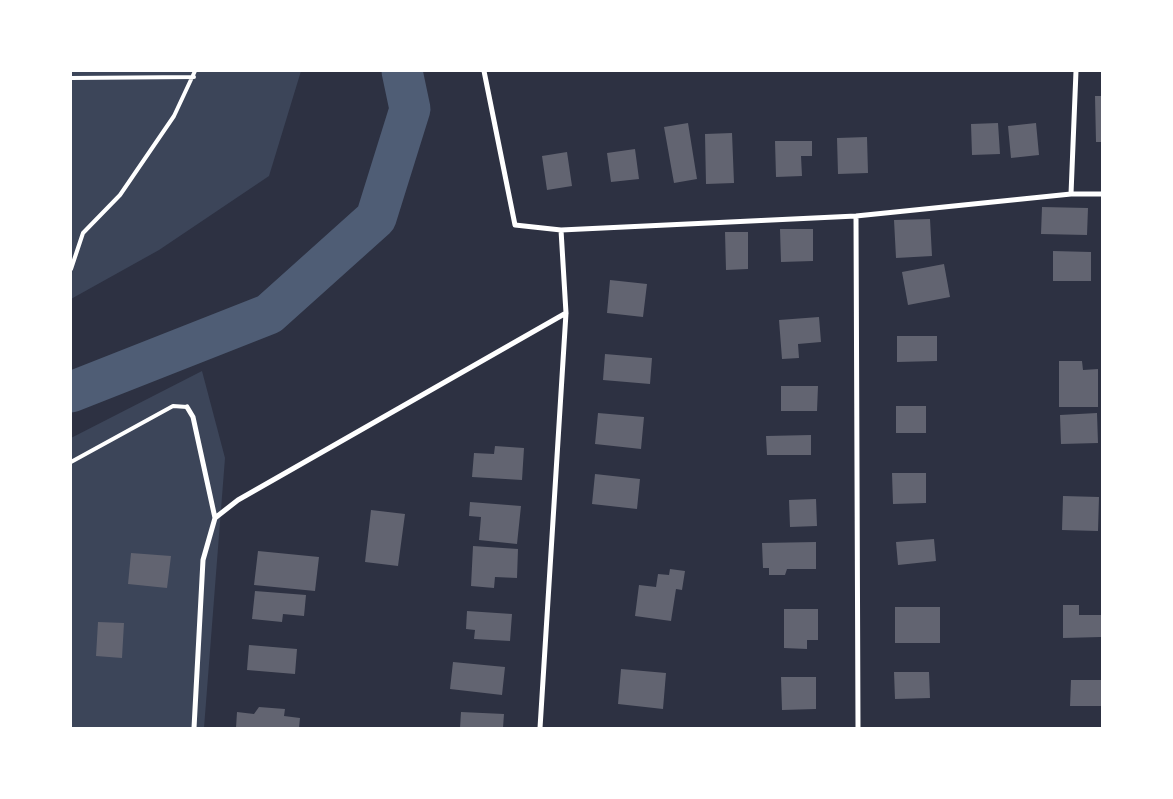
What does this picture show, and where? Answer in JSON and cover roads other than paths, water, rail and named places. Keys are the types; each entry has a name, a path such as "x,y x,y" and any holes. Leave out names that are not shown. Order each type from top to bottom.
{"street":[{"path":"484,71 515,226 561,230 856,216 1072,194 1102,194"},
{"path":"1072,194 1076,71"},
{"path":"856,216 858,728"},
{"path":"540,728 566,312 561,230"},
{"path":"215,518 238,500 566,312"},
{"path":"186,407 193,417 215,518 203,560 194,728"}],"lane":[{"path":"71,269 83,233 120,195 174,116 194,77 195,71"},
{"path":"71,78 194,77"},
{"path":"71,462 173,406 186,407"}],"waterway":[{"path":"71,392 269,314 376,218 410,109 402,71"}]}
